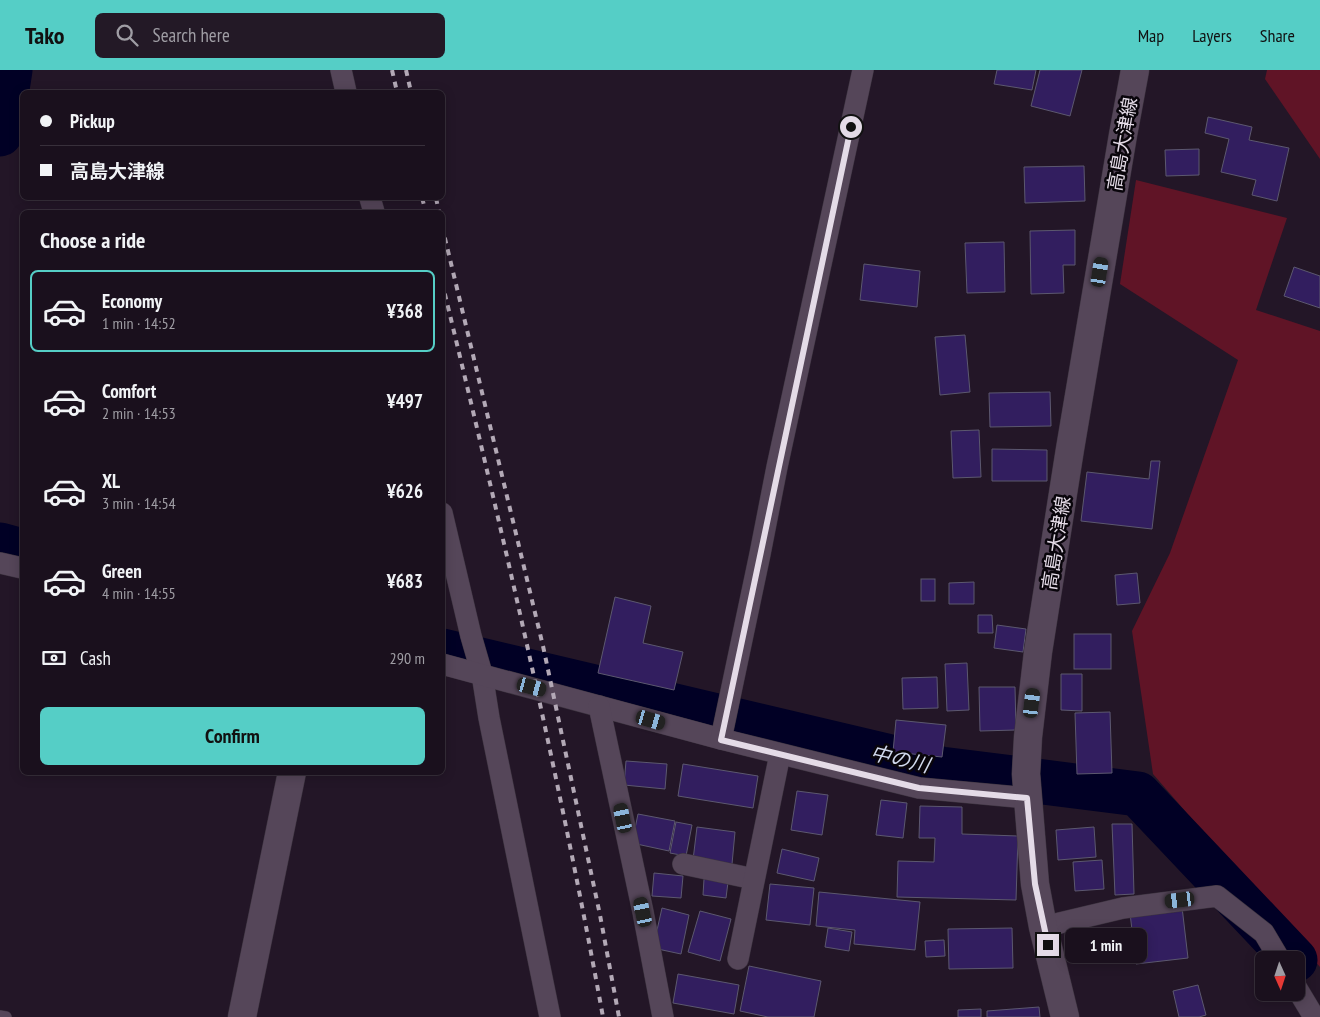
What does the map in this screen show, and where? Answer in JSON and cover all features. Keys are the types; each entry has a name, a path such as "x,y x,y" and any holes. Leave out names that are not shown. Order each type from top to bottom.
{"main road":[{"name":"高島大津線","path":"1065,1017 1043,927 1035,884 1026,788 1028,737 1038,652 1072,439 1135,70"},
{"path":"242,1017 291,775"}],"street":[{"path":"341,70 346,90"},
{"path":"721,740 777,467 863,70"},
{"path":"445,526 482,674 550,1017"},
{"path":"0,563 20,568"},
{"path":"445,665 721,740 919,788 1026,788"},
{"path":"600,706 663,1017"},
{"path":"738,960 780,754"},
{"path":"683,864 754,879"},
{"path":"1043,927 1124,908 1217,896 1264,933 1275,951"},
{"path":"1304,1001 1314,1017"}],"lane":[{"path":"0,1016 6,1017"}],"shaded area":[{"path":"1267,70 1320,70 1320,159 1265,79"},
{"path":"1136,180 1287,218 1256,310 1320,331 1320,967 1153,774 1132,631 1170,553 1238,360 1120,284"}],"building":[{"path":"997,70 1036,70 1032,90 994,84"},
{"path":"1040,70 1082,70 1070,116 1031,106"},
{"path":"1208,117 1252,127 1249,140 1289,148 1277,201 1252,195 1256,180 1221,172 1229,139 1205,133"},
{"path":"1199,149 1199,175 1166,176 1165,150"},
{"path":"1084,166 1085,201 1025,203 1024,167"},
{"path":"1075,230 1075,265 1063,265 1064,293 1031,294 1030,231"},
{"path":"1004,242 1005,292 967,293 965,243"},
{"path":"864,264 920,271 917,307 860,300"},
{"path":"1294,267 1320,276 1320,308 1284,296"},
{"path":"965,335 970,392 940,395 935,337"},
{"path":"1050,392 1051,426 990,427 989,393"},
{"path":"979,430 981,477 953,478 951,431"},
{"path":"992,449 1047,450 1047,481 992,481"},
{"path":"1151,461 1160,461 1152,529 1081,521 1087,472 1149,479"},
{"path":"1137,573 1140,603 1117,605 1115,575"},
{"path":"921,579 935,579 935,601 921,601"},
{"path":"974,582 974,604 949,604 949,583"},
{"path":"615,597 651,606 643,643 683,652 674,690 598,673"},
{"path":"978,615 992,615 993,633 978,633"},
{"path":"997,625 1026,629 1023,652 994,648"},
{"path":"1074,634 1111,634 1111,669 1074,669"},
{"path":"967,663 969,710 947,711 945,664"},
{"path":"1061,674 1082,674 1082,711 1061,710"},
{"path":"937,677 938,708 903,709 902,678"},
{"path":"979,687 1015,687 1016,730 980,731"},
{"path":"1110,712 1112,773 1077,774 1075,713"},
{"path":"896,720 946,725 942,757 893,752"},
{"path":"626,761 667,764 665,789 624,785"},
{"path":"683,764 758,776 753,808 678,796"},
{"path":"797,791 828,795 822,835 791,830"},
{"path":"881,800 907,803 903,838 876,835"},
{"path":"920,806 962,807 962,834 1018,836 1016,900 897,897 898,861 934,862 935,838 919,838"},
{"path":"638,814 675,821 669,851 632,843"},
{"path":"676,822 692,825 686,856 670,853"},
{"path":"1112,824 1132,824 1134,894 1115,895"},
{"path":"697,827 735,832 732,864 693,860"},
{"path":"1094,827 1096,857 1058,860 1056,830"},
{"path":"782,849 819,858 814,881 777,873"},
{"path":"1102,860 1104,889 1075,891 1073,862"},
{"path":"654,873 683,876 681,898 652,896"},
{"path":"704,879 728,882 726,898 703,895"},
{"path":"770,884 814,888 810,925 766,920"},
{"path":"819,892 920,902 915,950 854,944 855,930 816,926"},
{"path":"1182,907 1188,958 1136,964 1130,913"},
{"path":"662,908 689,915 681,954 653,948"},
{"path":"700,911 731,919 720,961 688,952"},
{"path":"828,928 852,932 849,951 825,947"},
{"path":"1012,928 1013,968 949,969 948,929"},
{"path":"944,940 945,956 926,957 925,941"},
{"path":"749,966 821,981 814,1017 768,1017 740,1011"},
{"path":"678,974 739,985 734,1014 673,1003"},
{"path":"1198,985 1206,1015 1179,1017 1173,991"},
{"path":"1039,1007 1040,1017 987,1017 987,1011"},
{"path":"981,1009 981,1017 958,1017 958,1010"}],"waterway":[{"path":"0,134 10,70"},
{"name":"中の川","path":"0,545 20,550"},
{"name":"中の川","path":"445,652 941,769 1138,794 1286,951"}],"railway":[{"path":"392,70 397,90"},
{"path":"406,70 411,90"},
{"path":"423,200 425,210"},
{"path":"436,200 439,210"},
{"path":"445,238 543,646 600,915 619,1017"},
{"path":"445,294 528,648 586,925 603,1017"}],"route":[{"path":"851,127 777,467 721,740 919,788 1027,798 1035,884 1048,945"}]}
